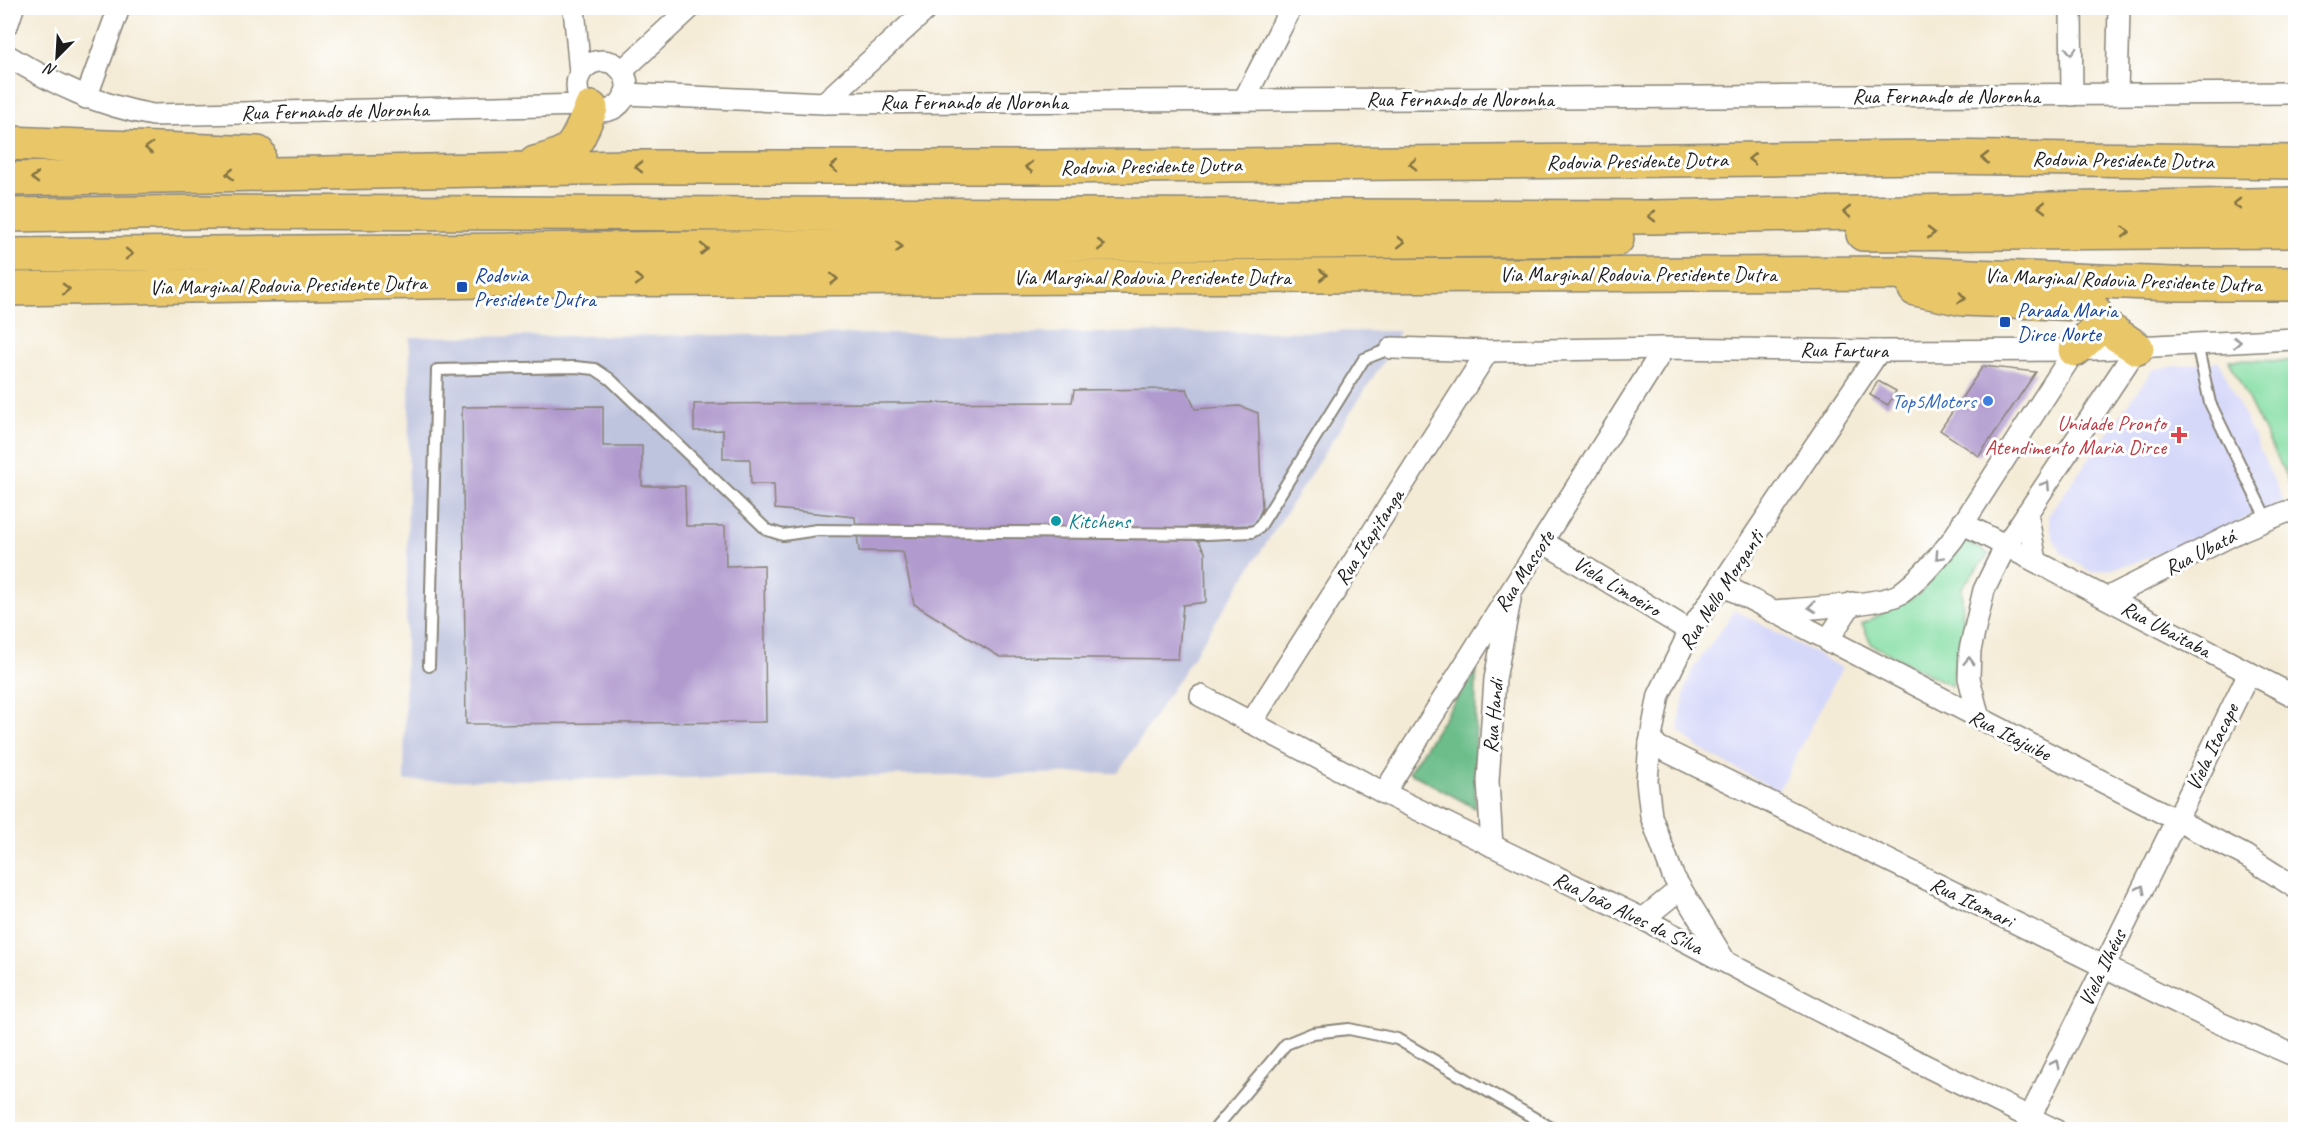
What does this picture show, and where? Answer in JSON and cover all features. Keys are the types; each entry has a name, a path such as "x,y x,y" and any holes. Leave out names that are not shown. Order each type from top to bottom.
{"highway":[{"path":"499,172 562,156 571,150 588,107"},
{"name":"Rodovia Presidente Dutra","path":"8,179 373,170 499,172 630,167 1471,163 1694,137 1782,138 1937,157 2295,162"},
{"path":"8,144 316,155 373,170"},
{"name":"Rodovia Presidente Dutra","path":"8,215 225,213 1654,217 2295,204"},
{"path":"8,255 330,257 646,249 2295,231"},
{"path":"2116,282 2147,270 2295,261"},
{"path":"1843,273 1963,299 2081,304 2092,308 2102,326 2137,348"},
{"name":"Via Marginal Rodovia Presidente Dutra","path":"8,289 549,280 1843,273 2116,282 2295,284"},
{"path":"2075,350 2102,326"}],"street":[{"path":"8,22 13,8"},
{"path":"86,98 118,8"},
{"path":"574,8 580,73 578,93 588,107 612,109 626,94 627,82 622,71 604,61 590,63 580,73"},
{"path":"622,71 690,8"},
{"path":"824,103 928,8"},
{"path":"1244,100 1291,8"},
{"path":"2071,8 2072,95"},
{"path":"2117,94 2119,8"},
{"name":"Rua Fernando de Noronha","path":"8,56 40,76 86,98 120,109 153,115 588,107"},
{"name":"Rua Fernando de Noronha","path":"626,94 824,103 2295,93"},
{"name":"Rua Fartura","path":"1392,348 1488,351 1664,348 1879,351 2075,350 2295,339"},
{"name":"Rua Mascote","path":"1384,793 1664,348"},
{"path":"1979,719 1969,678 1970,650 1984,590 2006,546 2137,348"},
{"path":"1772,611 1870,602 1899,595 1941,555 2075,350"},
{"name":"Rua Itapitanga","path":"1251,723 1488,351"},
{"name":"Rua Nello Morganti","path":"1725,961 1680,889 1661,848 1651,816 1647,781 1650,743 1659,696 1690,631 1879,351"},
{"name":"Rua Ubatá","path":"2107,598 2267,520 2286,512 2295,512"},
{"path":"2027,513 2036,561"},
{"name":"Rua Ubaitaba","path":"1962,523 2295,697"},
{"name":"Viela Limoeiro","path":"1543,542 1690,631"},
{"name":"Rua Itajuibe","path":"1723,585 1830,643 2246,856 2295,888"},
{"name":"Rua Handi","path":"1492,846 1488,781 1495,679 1512,588"},
{"path":"1830,643 1833,632 1852,603"},
{"name":"Viela Itacape","path":"2176,820 2249,673"},
{"name":"Rua João Alves da Silva","path":"1202,696 1384,793 1643,919 1896,1051 2055,1130"},
{"name":"Rua Itamari","path":"1650,743 2215,1021 2295,1056"},
{"name":"Viela Ilhéus","path":"2030,1117 2176,820"},
{"path":"1643,919 1680,889"}],"lane":[{"path":"603,260 646,249"},
{"path":"443,270 528,271 559,268"},
{"path":"2197,344 2210,403 2267,520"},
{"path":"429,666 437,370 575,367 595,369 610,379 767,530 783,535 817,530 1207,534 1252,532 1259,528 1364,359 1392,348"},
{"path":"1214,1130 1286,1044 1313,1034 1349,1029 1397,1039 1555,1130"}],"shaded area":[{"path":"1399,331 1392,348 1118,773 404,781 410,337"},
{"name":"Unidade Pronto Atendimento Maria Dirce","path":"2219,361 2284,502 2193,541 2128,565 2091,572 2062,553 2053,538 2048,516 2153,369"},
{"path":"1735,610 1842,668 1778,791 1698,748 1678,729 1686,685 1693,669"}],"green space":[{"path":"2229,360 2295,361 2295,494"},
{"path":"1967,542 1989,554 1962,587 1963,628 1951,686 1872,645 1862,624 1919,594 1955,551"},
{"path":"1476,668 1475,808 1409,772"}],"building":[{"name":"Top5Motors","path":"1983,366 2036,372 1979,456 1940,430"},
{"path":"1878,381 1896,391 1888,405 1870,395"},
{"name":"Kitchens","path":"1187,389 1195,409 1240,406 1258,413 1262,508 1255,525 1190,527 1205,552 1206,602 1183,605 1178,659 1000,657 914,604 903,552 859,551 855,517 775,509 774,484 751,484 750,459 723,459 723,430 694,431 694,404 1072,402 1074,390"},
{"path":"603,406 603,446 642,446 642,486 685,486 686,526 725,526 726,566 764,565 766,722 466,724 462,407"}],"place":[{"name":"Rodovia Presidente Dutra","path":"462,287"},
{"name":"Parada Maria Dirce Norte","path":"2005,322"},
{"name":"Top5Motors","path":"1988,401"},
{"name":"Unidade Pronto Atendimento Maria Dirce","path":"2179,435"},
{"name":"Kitchens","path":"1056,521"}]}
